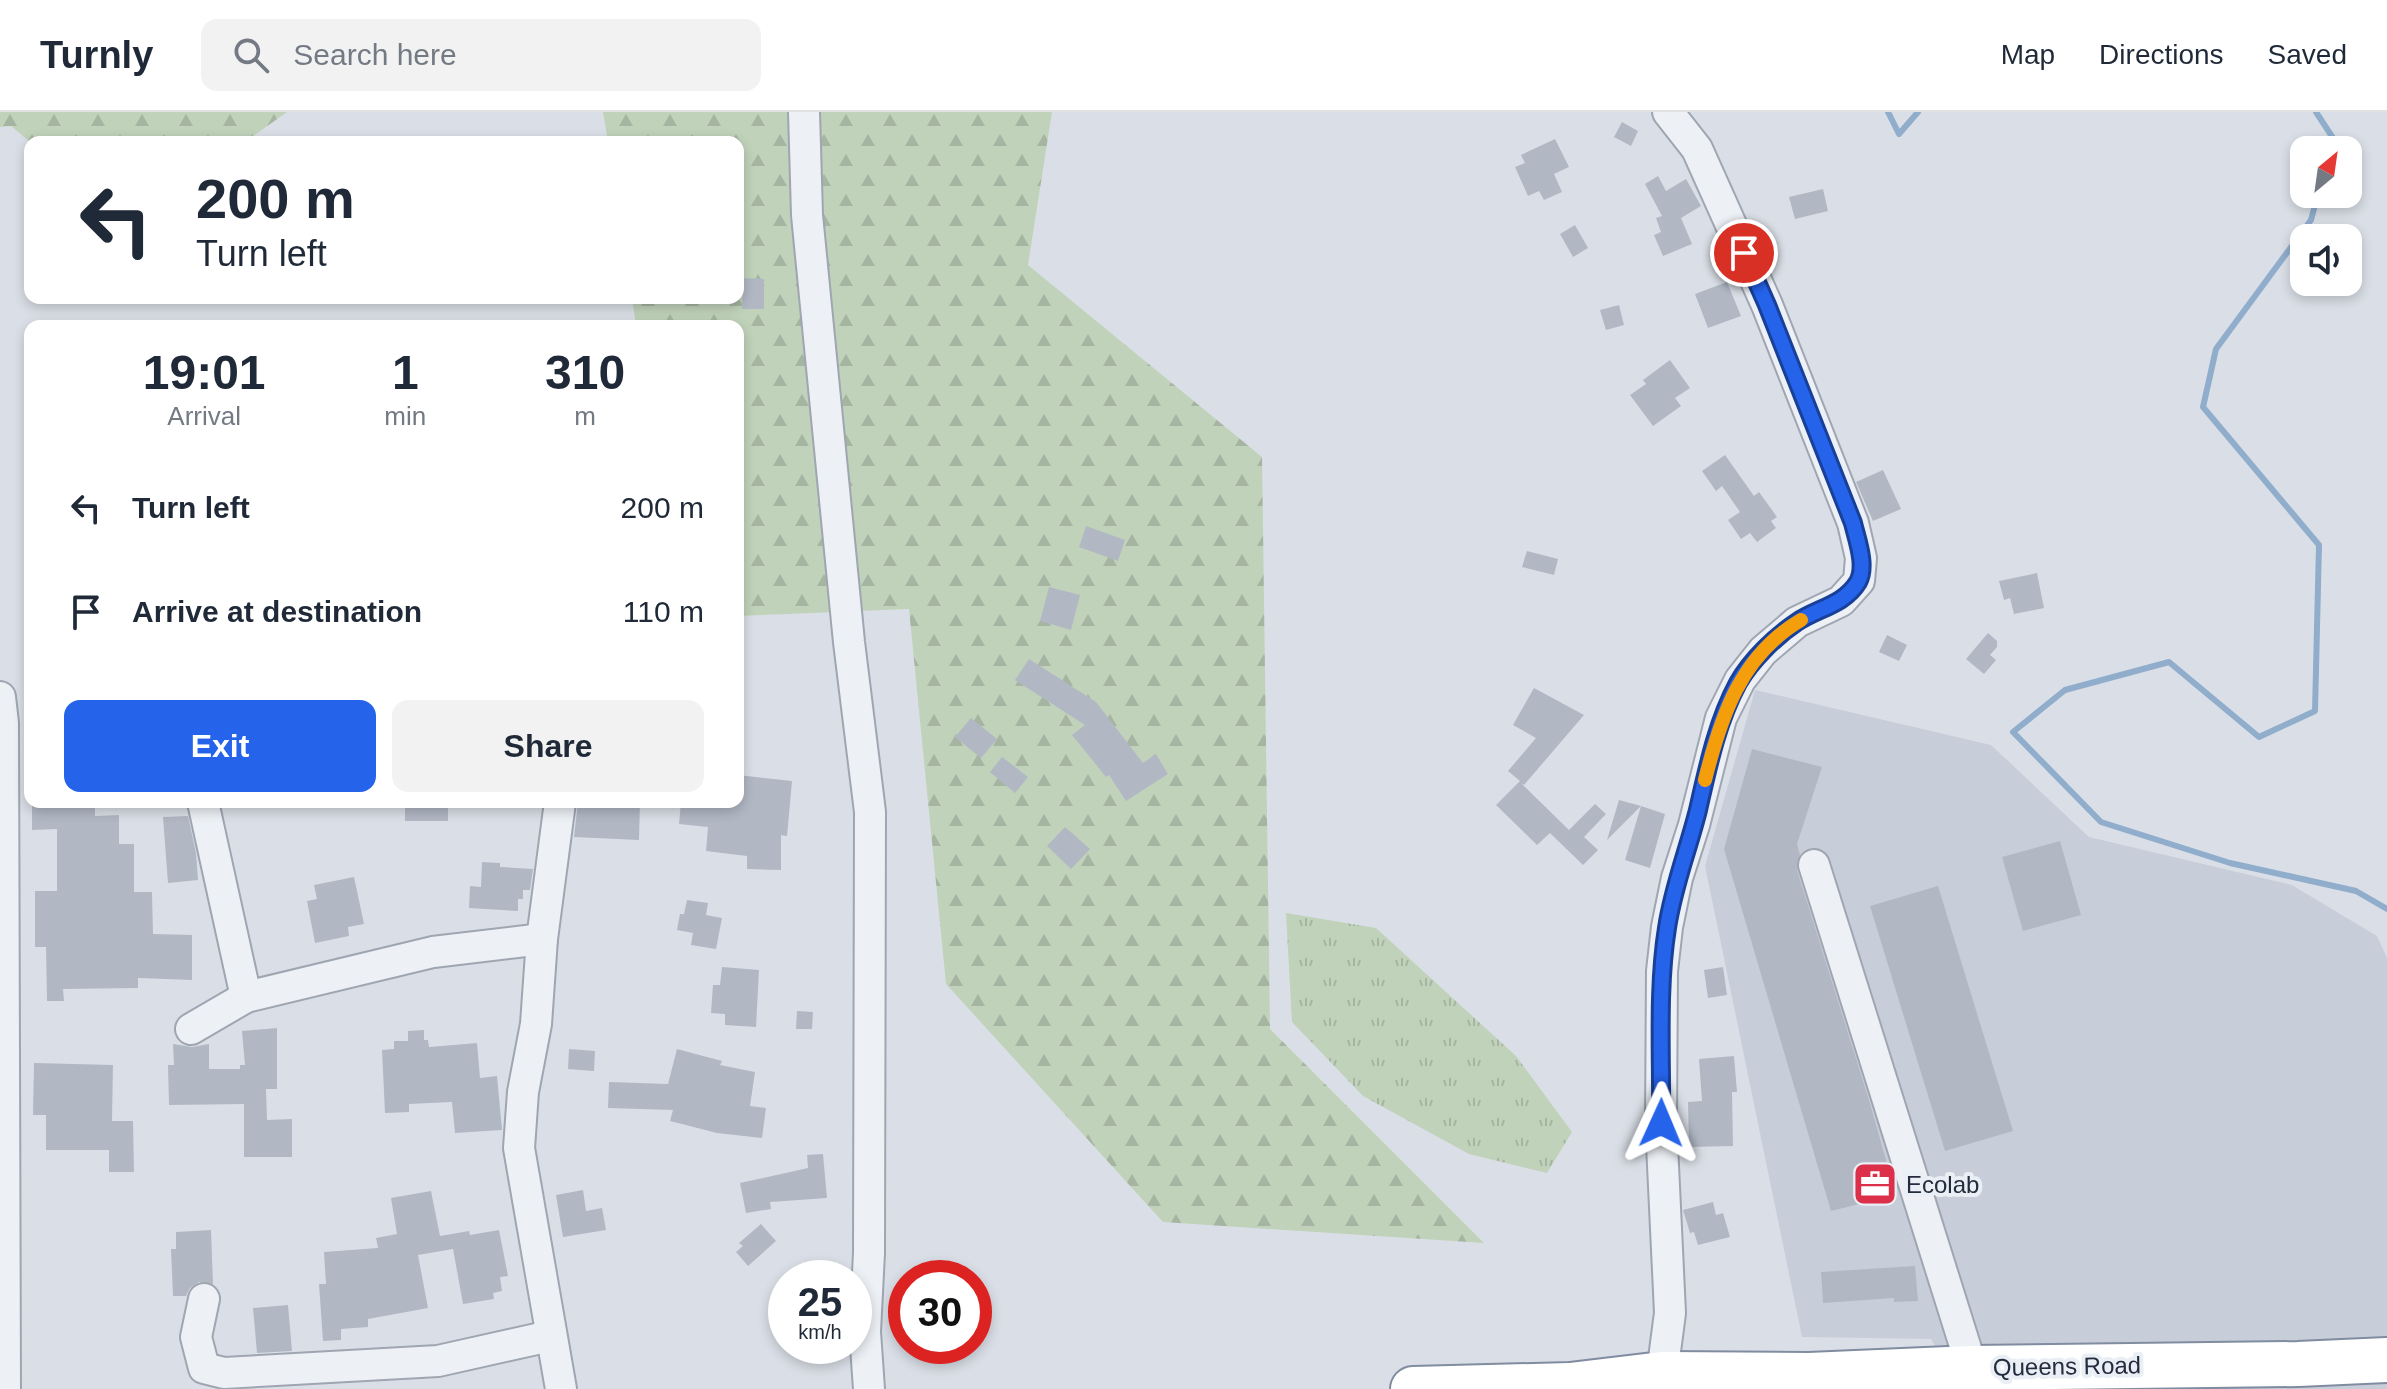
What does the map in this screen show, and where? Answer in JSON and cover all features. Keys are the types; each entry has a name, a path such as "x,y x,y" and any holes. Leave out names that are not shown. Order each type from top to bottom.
{"highway":[{"name":"Queens Road","path":"1413,1389 1570,1385 1662,1374 1809,1375 1972,1368 2387,1360"}],"street":[{"path":"804,112 807,215 847,627 870,812 869,1253 865,1332 869,1389"},
{"path":"1662,1374 1670,1313 1661,1123 1662,971 1677,878 1721,718 1740,680 1763,651 1797,622 1841,601 1859,581 1861,558 1853,523 1767,305 1697,149 1668,112"},
{"path":"0,697 3,723 5,1389"},
{"path":"204,808 246,997"},
{"path":"559,808 542,939 536,1024 523,1092 519,1148 561,1389"},
{"path":"1814,865 1972,1368"},
{"path":"191,1029 246,997 433,952 542,939"},
{"path":"204,1299 196,1337 204,1368 224,1373 438,1361 550,1336"}],"shaded area":[{"path":"1755,690 1991,745 2089,837 2292,885 2377,936 2387,958 2387,1389 1959,1389 1931,1339 1802,1337 1705,866"}],"green space":[{"path":"0,112 287,112 253,136 24,137 11,126 0,127"},
{"path":"603,112 1052,112 1028,265 1262,457 1270,1029 1484,1243 1163,1222 946,984 909,609 744,616 744,320 635,320 633,304 744,304 744,136 607,136"},
{"path":"1286,913 1376,928 1516,1056 1572,1132 1547,1173 1469,1154 1363,1096 1292,1022"}],"building":[{"path":"1622,122 1638,131 1631,146 1614,137"},
{"path":"1555,139 1569,167 1554,174 1562,192 1544,200 1539,191 1528,196 1515,167 1525,163 1521,155"},
{"path":"1658,176 1666,191 1686,179 1701,206 1681,218 1692,244 1663,256 1654,235 1661,232 1656,218 1662,216 1645,184"},
{"path":"1823,189 1828,211 1795,219 1789,197"},
{"path":"1575,225 1588,248 1573,257 1560,234"},
{"path":"744,278 764,279 764,309 742,309"},
{"path":"1727,282 1741,316 1708,328 1695,294"},
{"path":"1619,305 1624,325 1606,330 1600,310"},
{"path":"1670,360 1690,388 1675,398 1681,406 1653,426 1630,395 1646,384 1643,380"},
{"path":"1725,455 1754,496 1759,492 1777,517 1771,521 1776,528 1757,542 1750,533 1741,539 1728,520 1740,512 1722,486 1716,491 1702,471"},
{"path":"1883,470 1901,509 1873,521 1856,482"},
{"path":"1086,526 1125,540 1118,561 1079,547"},
{"path":"1527,551 1558,559 1554,575 1522,567"},
{"path":"2037,573 2044,608 2014,614 2010,598 2004,600 1999,581"},
{"path":"1049,587 1080,595 1071,630 1040,621"},
{"path":"1988,633 1997,641 1997,647 1990,655 1996,660 1984,674 1966,659"},
{"path":"1887,635 1907,645 1899,661 1879,652"},
{"path":"1029,659 1096,702 1143,763 1156,754 1168,774 1126,801 1109,775 1106,777 1072,735 1085,725 1015,680"},
{"path":"1534,688 1584,715 1524,785 1521,783 1569,830 1595,804 1606,814 1584,837 1598,850 1583,865 1550,833 1537,845 1496,805 1520,781 1508,771 1536,738 1513,725"},
{"path":"971,718 997,739 981,758 955,737"},
{"path":"1752,749 1822,767 1797,844 1800,855 1797,870 1896,1195 1831,1211 1724,849"},
{"path":"1002,757 1028,777 1015,793 990,772"},
{"path":"744,776 792,781 787,836 781,835 781,870 747,869 747,856 706,851 708,827 679,824 680,808 744,808"},
{"path":"1619,800 1641,806 1607,840"},
{"path":"1641,806 1665,814 1650,868 1625,860"},
{"path":"32,808 95,808 95,816 119,815 119,844 134,844 134,892 152,892 153,934 192,935 192,980 138,978 138,988 63,989 64,1001 47,1001 46,947 35,947 35,891 57,891 57,829 32,830"},
{"path":"405,808 448,808 448,821 405,821"},
{"path":"577,808 640,808 639,840 574,837"},
{"path":"188,816 198,880 168,883 163,817"},
{"path":"1065,827 1090,849 1071,869 1047,846"},
{"path":"2060,841 2081,915 2023,931 2002,857"},
{"path":"482,862 500,863 500,867 533,869 530,890 523,890 523,899 518,899 518,911 469,908 470,886 481,887"},
{"path":"354,877 364,924 348,927 349,936 315,943 307,901 317,899 314,885"},
{"path":"1938,886 2013,1131 1945,1151 1870,906"},
{"path":"687,900 708,903 706,915 722,918 716,949 691,945 693,933 677,930"},
{"path":"722,967 759,970 756,1027 725,1025 725,1014 711,1013 713,985 720,985"},
{"path":"1723,967 1727,995 1708,998 1704,970"},
{"path":"797,1011 813,1012 812,1029 796,1029"},
{"path":"277,1028 277,1089 266,1089 267,1120 292,1119 292,1157 244,1157 244,1104 169,1105 168,1065 174,1065 173,1044 192,1047 209,1044 209,1069 240,1069 240,1065 245,1065 242,1031"},
{"path":"424,1030 424,1040 428,1040 429,1047 477,1043 480,1078 497,1076 502,1130 455,1133 452,1102 409,1104 409,1112 385,1113 382,1050 394,1049 394,1041 408,1041 408,1031"},
{"path":"569,1049 595,1051 594,1071 568,1069"},
{"path":"677,1049 722,1061 720,1065 755,1072 750,1106 766,1108 762,1138 717,1133 670,1121 673,1110 608,1108 609,1082 668,1084"},
{"path":"1734,1056 1737,1092 1732,1092 1733,1146 1689,1147 1688,1102 1702,1101 1699,1059"},
{"path":"34,1063 113,1065 112,1121 133,1121 134,1172 109,1172 109,1150 46,1150 46,1115 33,1115"},
{"path":"823,1154 827,1198 770,1202 771,1209 746,1213 740,1183 808,1168 807,1155"},
{"path":"583,1190 586,1211 602,1208 606,1230 563,1237 556,1195"},
{"path":"431,1191 440,1236 499,1230 508,1276 500,1277 502,1291 493,1293 494,1299 463,1304 453,1249 418,1255 428,1308 368,1319 368,1327 341,1329 341,1340 323,1341 319,1284 326,1284 324,1252 378,1248 376,1238 397,1234 391,1198"},
{"path":"1713,1202 1716,1215 1723,1213 1730,1237 1698,1245 1694,1232 1690,1233 1683,1210"},
{"path":"761,1224 776,1241 748,1266 736,1252 743,1246 739,1243"},
{"path":"211,1230 213,1284 199,1282 190,1288 186,1296 173,1296 171,1249 176,1249 176,1232"},
{"path":"1915,1266 1918,1301 1894,1302 1894,1298 1823,1303 1821,1272"},
{"path":"288,1305 292,1351 257,1353 253,1308"}],"waterway":[{"path":"1888,112 1899,134 1918,112"},
{"path":"2316,112 2332,136"},
{"path":"2314,208 2311,220 2216,349 2203,407 2319,545 2315,711 2259,737 2169,662 2065,690 2013,732 2101,822 2230,863 2356,891 2387,909"}],"slow traffic":[{"path":"1705,780 1721,718 1740,680 1763,651 1801,620"}],"place":[{"name":"Ecolab","path":"1875,1184"}],"route":[{"path":"1661,1123 1662,971 1667,927 1677,878 1721,718 1740,680 1763,651 1797,622 1841,601 1859,581 1861,558 1853,523 1744,253"}]}
